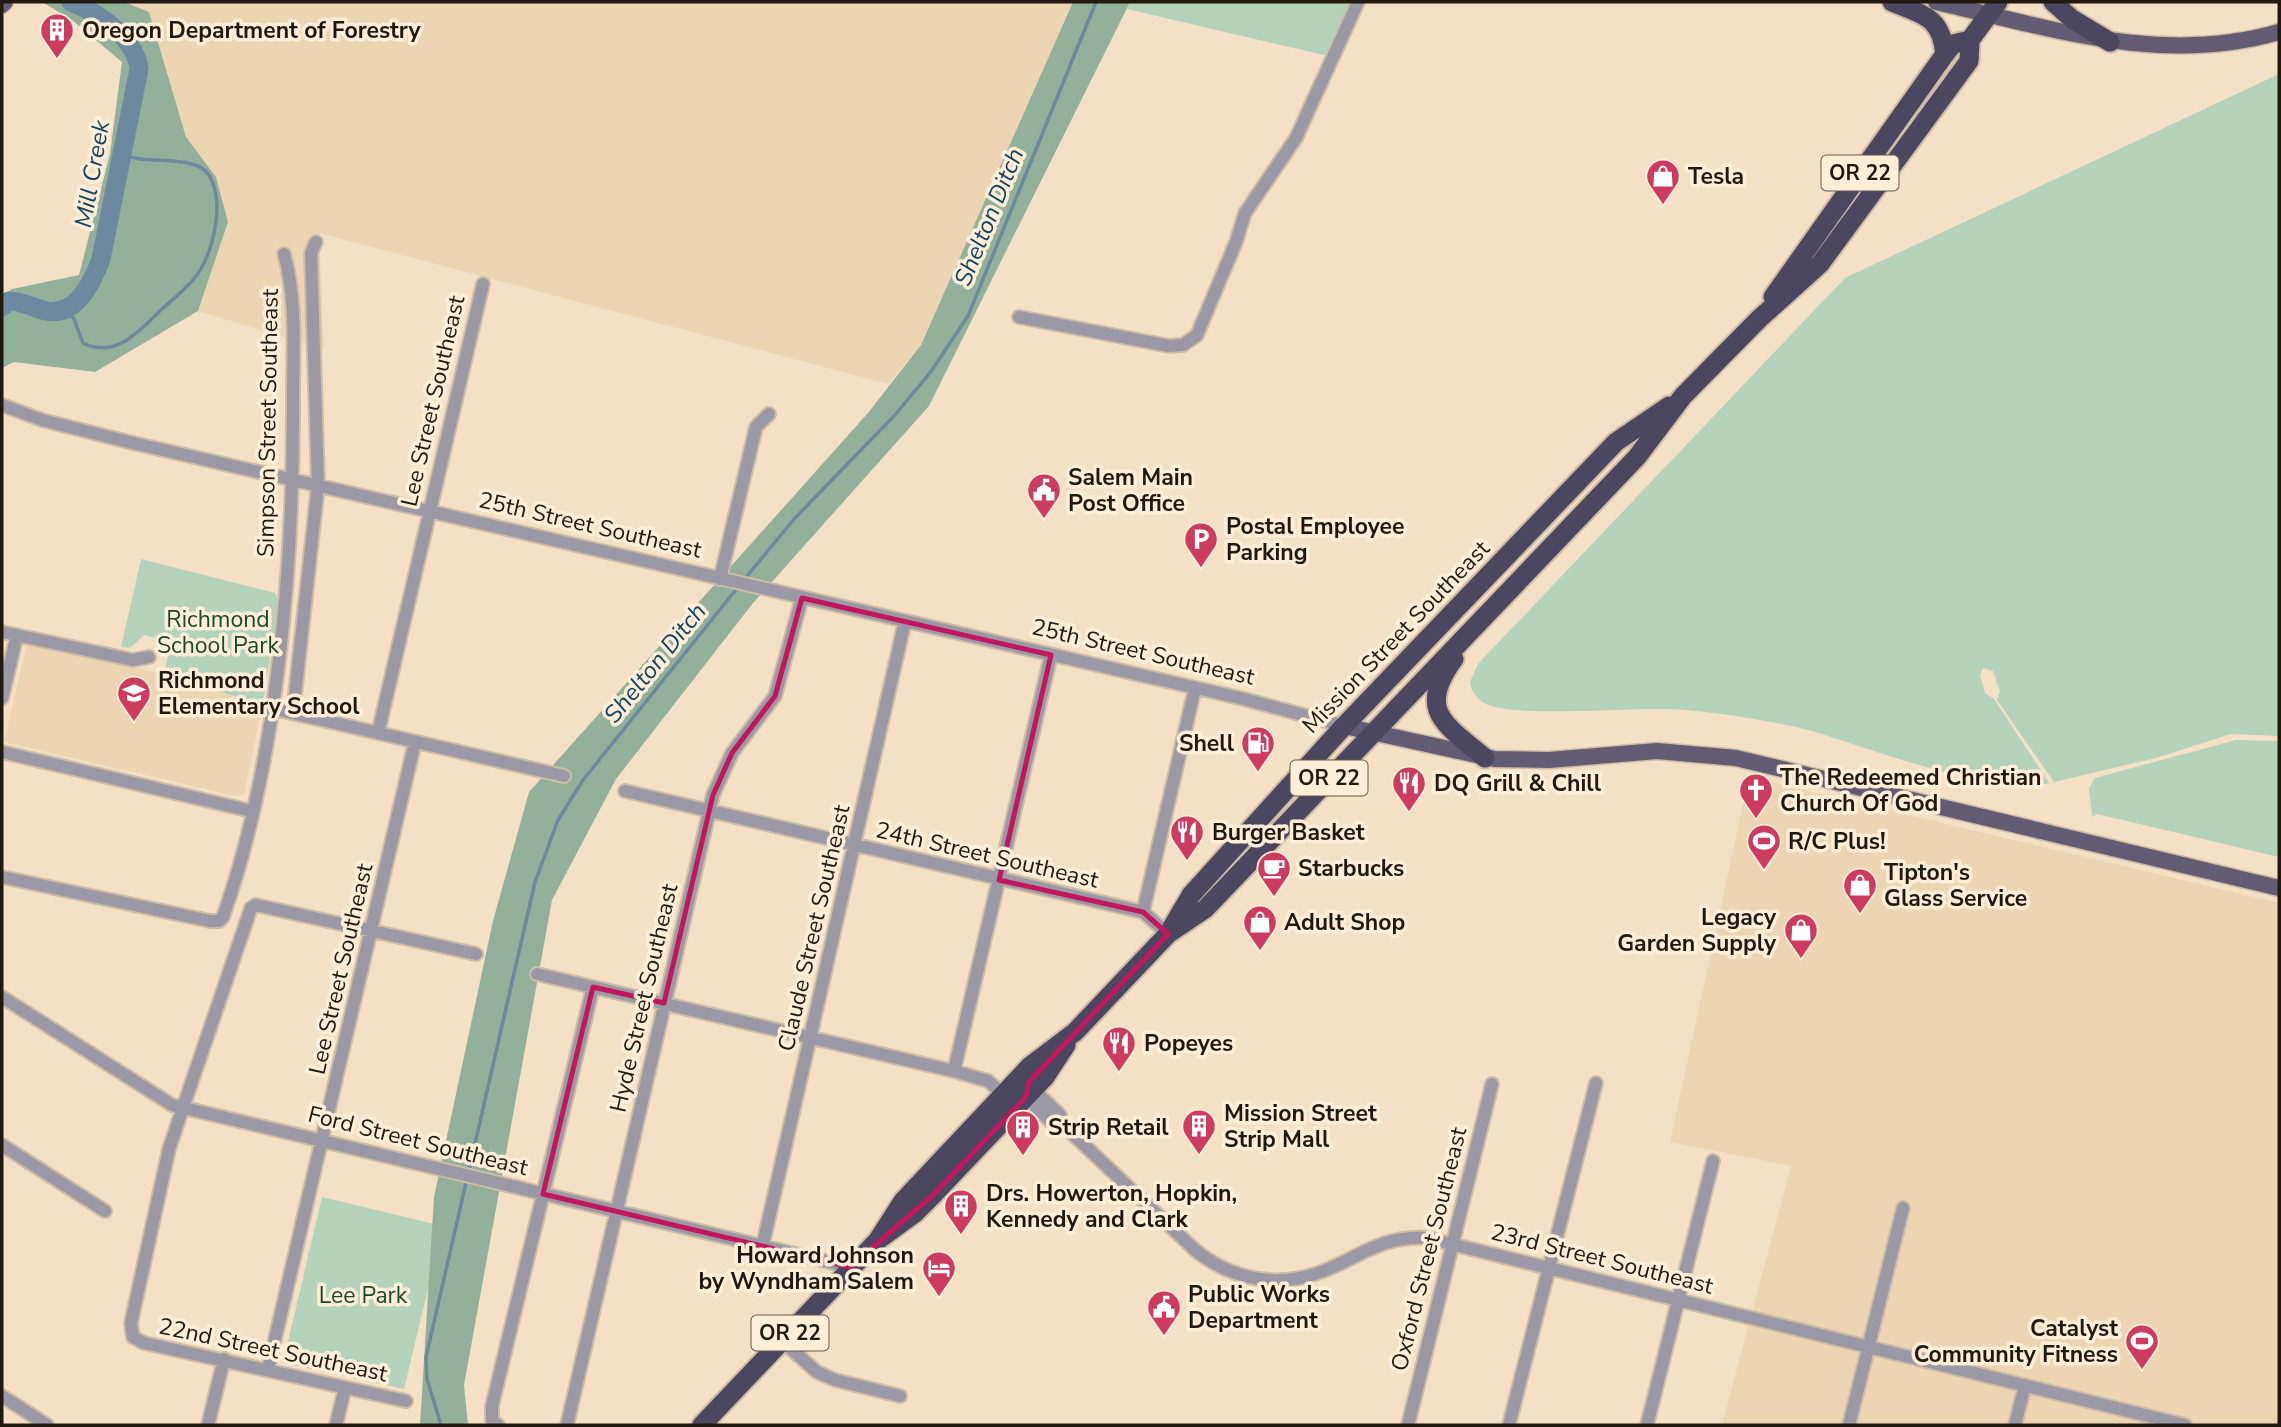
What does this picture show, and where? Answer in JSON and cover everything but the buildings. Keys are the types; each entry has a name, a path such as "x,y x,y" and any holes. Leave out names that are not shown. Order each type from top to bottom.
{"highway":[{"path":"1892,2 1928,18 1938,26 1943,35 1945,54"},
{"path":"2053,2 2072,19 2110,42"},
{"name":"Mission Street Southeast","path":"702,1425 850,1267 878,1240 915,1213 983,1142 1029,1093 1074,1032 1168,934 1205,909 1637,457 1683,396 1759,318 1820,264 1969,61 1970,40 1994,8"},
{"name":"Mission Street Southeast","path":"1759,318 1804,250 1945,54 1953,44 1970,40"},
{"name":"Mission Street Southeast","path":"1168,934 1191,895 1344,726 1616,442 1683,396"},
{"path":"1485,616 1439,681 1435,694 1436,708 1447,726 1485,758"},
{"name":"Mission Street Southeast","path":"878,1240 903,1201 1003,1094 1030,1066 1074,1032"},
{"path":"983,1142 1005,1104 1003,1094"}],"main road":[{"path":"1936,2 1994,8 2110,42 2189,47 2279,32"},
{"name":"25th Street Southeast","path":"1344,726 1485,758 1549,760 1657,751 1727,757 2279,888"}],"street":[{"path":"1019,317 1168,346 1183,345 1197,335 1236,242 1245,213 1296,138 1358,2"},
{"name":"Simpson Street Southeast","path":"293,713 318,485 311,253 316,242"},
{"name":"Simpson Street Southeast","path":"2,877 219,921 227,906 251,811 270,708 286,589 293,479 291,279 284,254"},
{"name":"Lee Street Southeast","path":"377,733 483,284"},
{"name":"25th Street Southeast","path":"2,405 42,420 1051,654 1344,726"},
{"path":"720,579 756,428 769,414"},
{"name":"Hyde Street Southeast","path":"567,1425 710,813 723,768 775,696 802,598"},
{"name":"Claude Street Southeast","path":"763,1244 905,621"},
{"path":"2,632 132,660 149,657"},
{"path":"2,698 17,635"},
{"path":"954,1071 1051,654"},
{"path":"1143,912 1195,688"},
{"path":"270,708 564,776"},
{"name":"Lee Street Southeast","path":"268,1369 415,742"},
{"path":"2,752 251,811"},
{"name":"24th Street Southeast","path":"625,791 1143,912 1168,934"},
{"path":"182,1107 253,906 476,954"},
{"path":"537,974 954,1071 988,1081 1003,1094"},
{"path":"495,1423 492,1406 593,987"},
{"name":"Ford Street Southeast","path":"2,997 164,1101 182,1107 763,1244 850,1267"},
{"path":"1510,1425 1596,1083"},
{"name":"Oxford Street Southeast","path":"1408,1425 1492,1084"},
{"name":"23rd Street Southeast","path":"1029,1093 1051,1121 1062,1124 1195,1250 1219,1268 1241,1275 1275,1281 1313,1276 1361,1251 1395,1239 1427,1238 2185,1425"},
{"name":"22nd Street Southeast","path":"182,1107 166,1157 131,1323 133,1336 144,1343 406,1401"},
{"path":"2,1145 105,1211"},
{"path":"1647,1425 1713,1161"},
{"path":"1849,1425 1903,1208"},
{"path":"782,1341 817,1372 835,1380 900,1396"},
{"path":"208,1425 224,1359"},
{"path":"2015,1425 2025,1385"},
{"path":"336,1425 345,1388"},
{"path":"2,1396 47,1425"}],"highlighted area":[{"path":"802,598 1051,655 999,880 1143,912 1168,934 1029,1082 1026,1097 932,1196 850,1267 543,1194 593,987 664,1003 713,795 732,753 775,696"}],"shaded area":[{"path":"124,2 1073,2 921,345 888,384 319,233 324,349 198,311 228,222 216,177 186,137 149,12"},
{"name":"Richmond Elementary School","path":"27,644 164,674 163,678 263,703 244,794 235,796 4,742"},
{"path":"1749,777 2279,903 2278,1425 1722,1425 1791,1166 1670,1142"}],"green space":[{"path":"42,2 124,2 149,12 186,137 216,177 228,222 198,311 95,372 14,362 2,368 2,296 12,289 79,275 110,154 122,62 72,20"},
{"path":"1073,2 1130,2 929,406 753,603 616,779 552,900 464,1385 468,1425 420,1425 434,1197 493,921 529,792 868,413 921,345"},
{"path":"1130,2 1349,2 1328,56 1127,9"},
{"path":"2279,74 2279,736 2231,734 2156,758 2054,782 1997,700 2000,691 1993,671 1983,668 1980,675 1985,693 1994,699 2049,783 2026,785 1997,783 1932,769 1812,731 1750,718 1666,709 1523,711 1500,708 1484,703 1476,697 1470,682 1478,664 1845,278"},
{"name":"Richmond School Park","path":"141,559 275,593 279,603 263,703 163,678 169,651 159,639 144,635 130,648 121,647"},
{"path":"2236,740 2279,741 2279,857 2097,814 2092,817 2089,788 2095,778"},
{"name":"Lee Park","path":"322,1197 443,1226 404,1389 283,1363"}],"waterway":[{"name":"Mill Creek","path":"2,307 9,301 46,311 67,309 82,296 101,259 139,69 131,47 114,28 93,12 71,2"},
{"name":"Shelton Ditch","path":"743,581 795,518 894,416 930,373 968,316 1096,2"},
{"path":"66,308 74,319 83,343 105,348 116,345 134,335 188,285 199,271 211,245 217,215 214,187 209,175 192,164 123,154"},
{"name":"Shelton Ditch","path":"441,1425 427,1379 426,1357 535,882 558,820 583,780 738,587"}],"place":[{"name":"Oregon Department of Forestry","path":"57,60"},
{"name":"Tesla","path":"1663,206"},
{"name":"Salem Main Post Office","path":"1044,520"},
{"name":"Postal Employee Parking","path":"1201,569"},
{"name":"Richmond Elementary School","path":"134,723"},
{"name":"Shell","path":"1258,773"},
{"name":"DQ Grill & Chill","path":"1409,813"},
{"name":"The Redeemed Christian Church Of God","path":"1756,820"},
{"name":"Burger Basket","path":"1187,862"},
{"name":"R/C Plus!","path":"1764,871"},
{"name":"Starbucks","path":"1274,898"},
{"name":"Tipton's Glass Service","path":"1860,915"},
{"name":"Adult Shop","path":"1260,952"},
{"name":"Legacy Garden Supply","path":"1801,960"},
{"name":"Popeyes","path":"1119,1073"},
{"name":"Mission Street Strip Mall","path":"1199,1156"},
{"name":"Strip Retail","path":"1023,1157"},
{"name":"Drs. Howerton, Hopkin, Kennedy and Clark","path":"961,1236"},
{"name":"Howard Johnson by Wyndham Salem","path":"939,1298"},
{"name":"Public Works Department","path":"1164,1337"},
{"name":"Catalyst Community Fitness","path":"2142,1371"}]}
